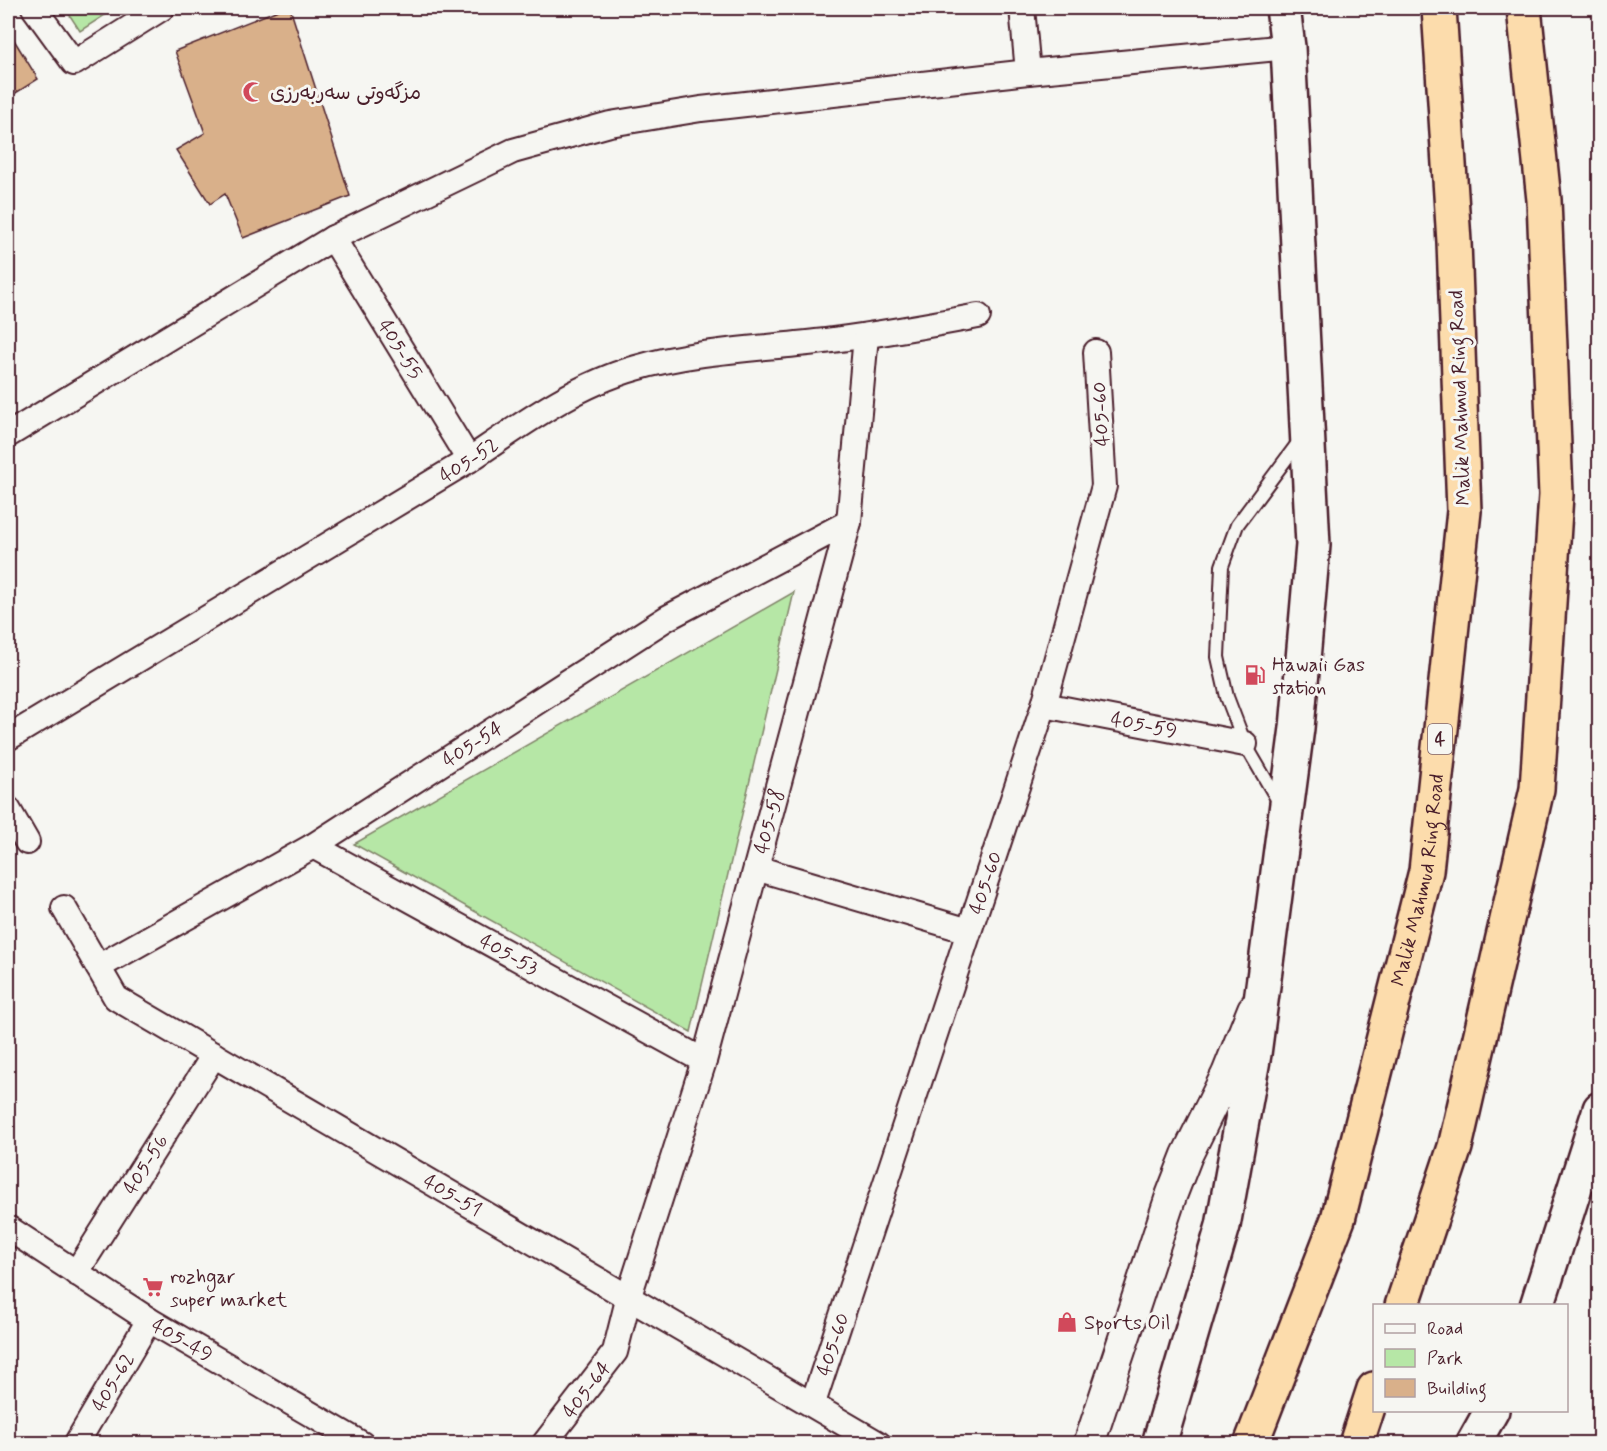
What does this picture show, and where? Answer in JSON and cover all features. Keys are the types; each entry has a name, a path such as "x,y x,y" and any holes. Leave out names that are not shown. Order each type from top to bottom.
{"highway":[{"name":"Malik Mahmud Ring Road","path":"1251,1443 1338,1219 1426,871 1464,511 1454,242 1439,8"},
{"path":"1402,1304 1455,1147 1537,789 1556,495 1545,200 1524,8"},
{"path":"1356,1443 1373,1392"}],"main road":[{"path":"1159,1443 1223,1226 1254,1054 1297,728 1312,545 1288,47 1283,8"},
{"path":"1537,1304 1586,1186 1599,1109"},
{"path":"1473,1443 1491,1412"}],"street":[{"path":"34,8 74,63 162,8"},
{"path":"1022,8 1028,72"},
{"path":"8,435 333,238 513,151 610,124 701,109 1028,72 1288,47"},
{"name":"405-55","path":"333,238 468,460"},
{"name":"405-52","path":"8,738 584,389 634,368 679,357 866,336 978,316"},
{"name":"405-58","path":"629,1296 704,1061 849,522 866,336"},
{"name":"405-60","path":"813,1403 1044,705 1104,486 1096,352"},
{"name":"405-54","path":"98,967 314,846 667,618 849,522"},
{"name":"405-59","path":"1044,705 1245,744"},
{"path":"8,809 27,842"},
{"name":"405-53","path":"314,846 704,1061"},
{"path":"756,868 969,931"},
{"name":"405-51","path":"64,908 116,998 879,1443"},
{"path":"1089,1443 1171,1196 1187,1155 1227,1074 1262,987"},
{"name":"405-56","path":"76,1273 214,1055"},
{"name":"405-49","path":"8,1228 149,1320 362,1443"},
{"name":"405-64","path":"544,1443 615,1352 629,1296"},
{"name":"405-62","path":"76,1443 149,1320"},
{"path":"1489,1443 1500,1412"}],"lane":[{"path":"1286,815 1245,744 1227,697 1218,657 1222,566 1237,525 1307,430"}],"green space":[{"path":"65,8 116,8 80,31"},
{"path":"794,592 691,1032 354,844"}],"building":[{"name":"مزگەوتی سەربەرزی","path":"283,8 290,8 350,196 243,238 225,194 210,204 176,150 205,133 175,51"},
{"path":"11,35 38,79 8,98 8,38"}],"place":[{"name":"مزگەوتی سەربەرزی","path":"253,92"},
{"name":"Hawaii Gas station","path":"1255,675"},
{"name":"rozhgar super market","path":"153,1287"},
{"name":"Sports Oil","path":"1067,1322"}]}
